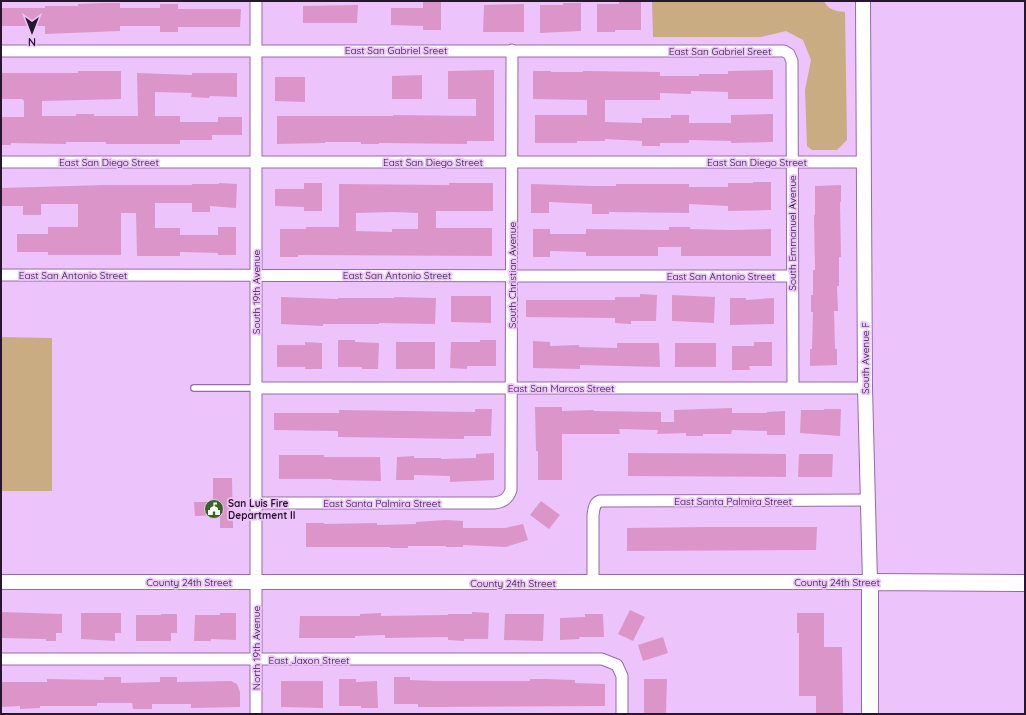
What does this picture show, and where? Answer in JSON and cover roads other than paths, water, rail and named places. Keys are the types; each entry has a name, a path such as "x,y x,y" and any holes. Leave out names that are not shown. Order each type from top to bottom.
{"main road":[{"name":"County 24th Street","path":"870,582 1025,583"},
{"name":"South Avenue F","path":"870,582 870,714"}],"street":[{"name":"South 19th Avenue","path":"256,1 256,582"},
{"name":"South Avenue F","path":"863,1 865,388 870,582"},
{"name":"South Christian Avenue","path":"507,498 511,490 512,50"},
{"name":"East San Gabriel Sreet","path":"1,51 784,51 789,54"},
{"name":"South Emmanuel Avenue","path":"789,54 792,60 792,388"},
{"name":"East San Diego Street","path":"1,162 864,162"},
{"name":"East San Antonio Street","path":"1,275 792,276"},
{"name":"East San Marcos Street","path":"256,388 865,388"},
{"name":"East Santa Palmira Street","path":"256,503 494,504 507,498"},
{"name":"East Santa Palmira Street","path":"593,583 593,515 594,507 597,502 600,501 868,500"},
{"name":"County 24th Street","path":"1,582 870,582"},
{"name":"North 19th Avenue","path":"256,582 256,714"},
{"name":"East Jaxon Street","path":"1,659 602,659 617,665 622,676 622,714"}],"lane":[{"path":"194,388 256,388"}],"place":[{"name":"San Luis Fire Department II","path":"214,509"}]}
